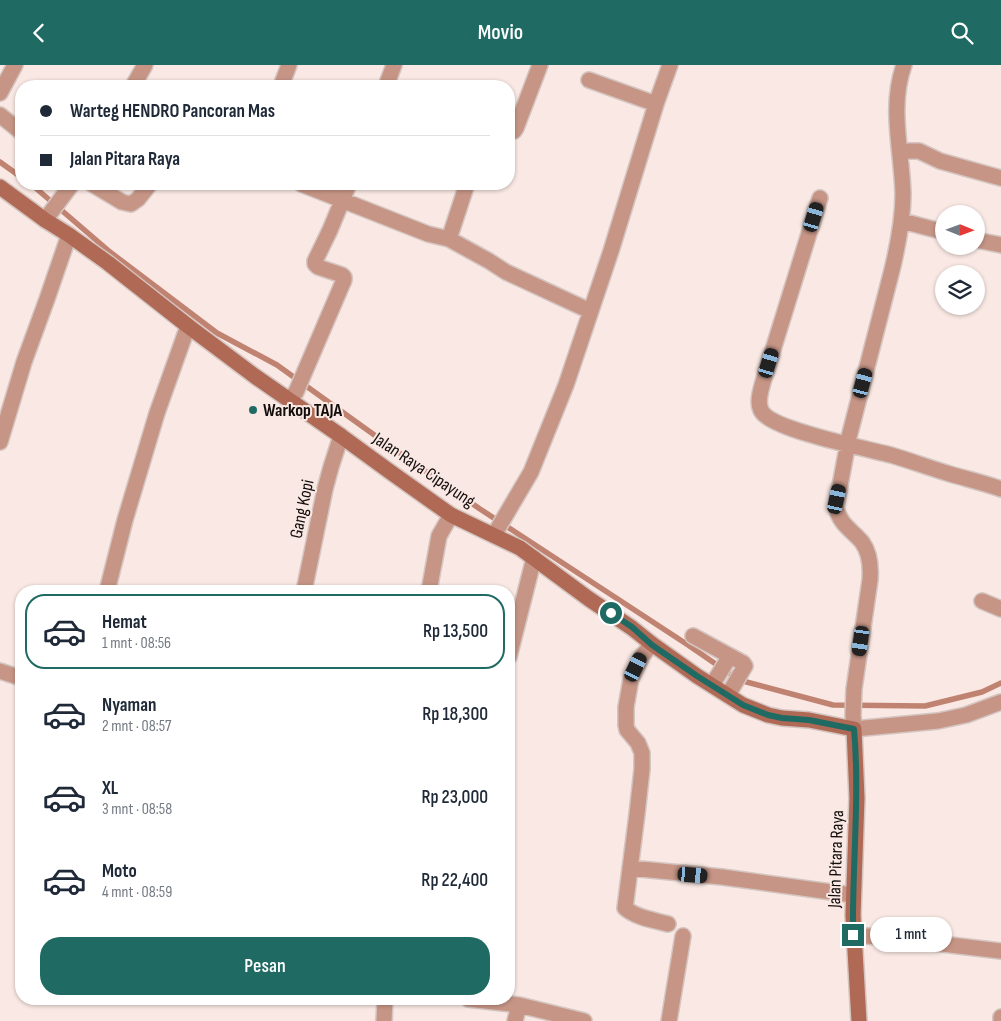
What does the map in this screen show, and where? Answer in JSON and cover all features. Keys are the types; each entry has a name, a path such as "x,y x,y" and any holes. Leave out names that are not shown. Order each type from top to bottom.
{"main road":[{"name":"Jalan Raya Cipayung","path":"0,187 108,263 256,377 293,396 341,436 451,515 496,532 589,599 632,627 652,645 697,676 721,670 731,691 743,705 768,715 782,718 853,722"},
{"name":"Jalan Pitara Raya","path":"853,722 857,798 853,935 859,1021"}],"street":[{"path":"0,93 15,65"},
{"path":"136,80 145,65"},
{"path":"283,80 289,65"},
{"path":"388,80 394,65"},
{"path":"515,130 540,65"},
{"path":"496,532 531,472 566,385 670,65"},
{"path":"904,65 896,105 903,194 899,242 847,445 836,507 839,517 845,526 862,543 869,557 870,568 870,580 854,689 853,722 938,721 966,715 1001,702"},
{"path":"589,81 656,104"},
{"path":"0,115 15,127"},
{"path":"900,153 919,151 940,161 1001,178"},
{"path":"45,219 67,190"},
{"path":"102,190 122,202 131,203 138,199 145,190"},
{"path":"316,190 428,234 449,239 506,272 590,311"},
{"path":"293,396 344,280 342,275 318,267 315,261 346,190"},
{"path":"449,239 465,190"},
{"path":"820,198 763,382 760,395 761,411 775,421 799,431 892,456 1001,489"},
{"path":"902,221 935,230"},
{"path":"0,442 24,362 48,299 69,235"},
{"path":"985,242 1001,245"},
{"path":"109,585 125,520 157,413 188,326"},
{"name":"Gang Kopi","path":"305,585 325,489 341,436"},
{"path":"430,585 438,536 451,515"},
{"path":"515,633 534,558"},
{"path":"982,601 1001,609"},
{"path":"693,636 721,670 743,663 745,666 731,691"},
{"path":"652,645 642,656 631,679 626,707 627,730 638,743 642,753 642,769 625,908 642,917 668,924"},
{"path":"0,671 15,676"},
{"path":"630,868 722,877 853,895"},
{"path":"853,935 1001,951"},
{"path":"669,1021 684,936"},
{"path":"384,1005 384,1021"},
{"path":"515,1005 584,1021"},
{"path":"515,1021 519,1005"}],"waterway":[{"path":"0,162 15,173"},
{"path":"38,190 110,252 217,333 277,365 480,509 739,680 833,705 925,706 982,692 1001,683"}],"place":[{"name":"Warkop TAJA","path":"253,410"}],"route":[{"path":"611,613 632,627 652,645 743,705 768,715 809,720 854,729 857,798 853,935"}]}
